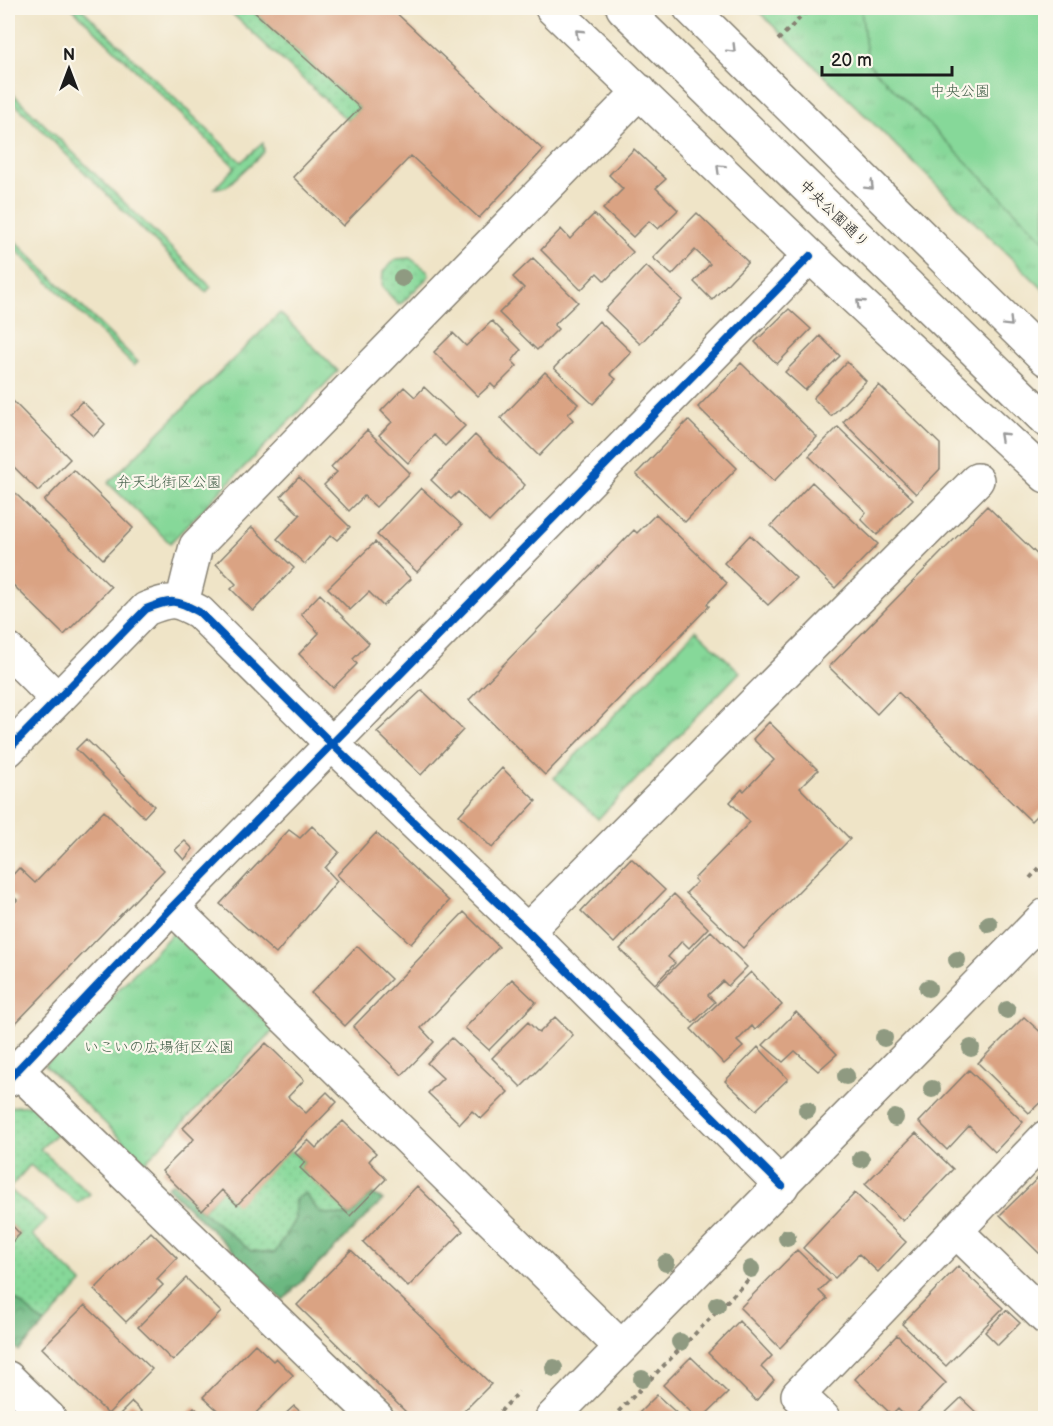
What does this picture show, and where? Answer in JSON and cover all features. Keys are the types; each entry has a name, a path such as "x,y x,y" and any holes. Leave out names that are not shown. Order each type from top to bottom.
{"street":[{"path":"552,8 810,256 1046,477"},
{"name":"中央公園通り","path":"623,8 1046,420"},
{"path":"690,8 1046,359"},
{"path":"182,603 196,546 640,91"},
{"path":"377,1419 12,1075 172,907 810,256"},
{"path":"527,931 976,480"},
{"path":"8,750 146,609 167,601 182,603 199,612 332,744 527,931 782,1186"},
{"path":"8,650 57,699"},
{"path":"172,907 621,1347"},
{"path":"552,1419 1046,915"},
{"path":"823,1419 798,1395 1046,1137"},
{"path":"956,1231 1046,1318"},
{"path":"8,1378 49,1419"}],"path":[{"path":"776,43 810,8"}],"green space":[{"path":"72,8 81,8 241,162 263,143 264,152 226,187 215,188 235,167"},
{"path":"226,8 250,8 360,108 348,121"},
{"name":"中央公園","path":"755,8 1045,8 1045,291"},
{"name":"中央公園","path":"863,8 1045,8 1045,241 868,63 861,10"},
{"path":"8,89 211,287 206,292 8,97"},
{"path":"8,234 138,362 134,366 8,242"},
{"path":"410,258 428,271 429,276 402,303 398,304 382,287 383,272 396,259"},
{"name":"弁天北街区公園","path":"280,313 338,371 170,543 108,483"},
{"path":"696,630 740,672 598,819 554,778"},
{"name":"いこいの広場街区公園","path":"173,933 274,1030 145,1162 45,1065"},
{"path":"31,1105 58,1132 40,1149 90,1194 78,1203 30,1165 9,1189 47,1220 32,1235 82,1283 45,1324 8,1293 8,1285 15,1277 8,1266 8,1246 20,1234 8,1222 8,1107"},
{"path":"290,1150 305,1162 300,1168 350,1216 319,1213 305,1193 295,1200 295,1219 276,1253 251,1251 202,1211 222,1190 237,1204"},
{"path":"173,1182 202,1211 251,1251 275,1253 295,1219 295,1200 305,1193 320,1213 350,1216 372,1193 383,1200 283,1300 167,1187"},
{"path":"8,1293 45,1324 19,1351 8,1340"}],"building":[{"path":"250,8 391,8 543,150 479,218 411,156 343,226 293,177 360,108"},
{"path":"634,149 666,179 656,188 678,210 658,229 649,221 633,237 603,209 623,189 609,175"},
{"path":"697,213 748,262 712,300 694,282 710,264 695,250 672,275 653,258"},
{"path":"594,214 633,252 605,281 597,273 581,290 541,250 561,229 570,239"},
{"path":"533,258 578,302 554,325 558,329 537,350 499,313 524,288 513,277"},
{"path":"646,266 682,300 640,344 605,310"},
{"path":"789,309 811,329 777,364 755,342"},
{"path":"492,321 521,350 512,361 517,366 495,388 491,384 478,396 434,352 453,333 466,346"},
{"path":"599,321 631,352 610,374 616,379 593,404 554,368"},
{"path":"820,336 840,356 805,390 785,372"},
{"path":"847,362 866,381 831,416 813,398"},
{"path":"741,363 817,437 774,481 698,407"},
{"path":"545,372 578,404 568,414 573,420 539,456 501,418"},
{"path":"879,385 940,444 940,469 916,494 843,422"},
{"path":"404,387 415,397 424,387 465,426 445,446 434,435 408,463 379,435 392,422 381,411"},
{"path":"8,396 70,459 38,491 8,461"},
{"path":"82,401 105,424 94,436 70,414"},
{"path":"688,420 737,468 685,522 636,474"},
{"path":"838,427 913,499 877,535 861,519 866,512 809,456"},
{"path":"367,430 410,473 376,507 364,496 349,511 324,485 337,472 331,467"},
{"path":"475,435 525,485 489,522 458,492 451,499 431,480"},
{"path":"74,470 133,528 103,559 44,501"},
{"path":"299,477 350,527 337,540 331,535 305,564 277,539 300,515 281,496"},
{"path":"812,482 878,544 835,588 771,526"},
{"path":"421,488 462,525 417,572 377,535"},
{"path":"12,490 111,587 64,635 11,583 8,587 8,495"},
{"path":"987,506 1046,563 1046,806 1031,821 898,692 877,714 829,667"},
{"path":"656,514 727,583 707,604 709,606 545,775 469,700 634,530 637,533"},
{"path":"252,527 294,568 253,611 231,589 236,584 216,564"},
{"path":"750,535 796,578 768,605 724,563"},
{"path":"375,542 411,579 383,606 369,592 350,610 328,588"},
{"path":"320,594 369,643 353,659 357,664 333,688 299,654 319,633 301,614"},
{"path":"422,690 463,730 421,775 377,732"},
{"path":"769,722 818,770 800,788 850,839 743,948 686,893 697,882 694,879 750,822 730,802 774,760 753,739"},
{"path":"86,739 154,806 144,817 76,749"},
{"path":"502,768 536,801 492,848 459,815"},
{"path":"104,811 164,870 10,1029 8,1027 8,910 17,900 8,891 8,880 19,868 35,883"},
{"path":"312,826 339,852 325,868 337,881 276,954 220,904 289,830 300,838"},
{"path":"376,833 449,901 411,944 337,875"},
{"path":"185,841 193,849 184,860 175,850"},
{"path":"631,858 665,890 614,943 581,911"},
{"path":"674,894 708,928 689,948 682,941 668,957 675,963 655,984 620,949"},
{"path":"464,912 499,947 421,1028 434,1042 402,1075 353,1027"},
{"path":"711,931 747,967 728,986 723,981 708,995 715,1002 693,1023 656,986"},
{"path":"357,946 391,979 345,1026 311,993"},
{"path":"751,972 782,1005 755,1030 752,1026 737,1041 743,1047 724,1064 691,1029"},
{"path":"512,979 536,1002 489,1050 465,1028"},
{"path":"796,1012 837,1054 818,1071 795,1051 783,1062 763,1045"},
{"path":"555,1017 573,1035 521,1087 492,1058 528,1022 539,1033"},
{"path":"1024,1017 1046,1037 1046,1097 1029,1113 978,1063"},
{"path":"452,1038 508,1092 481,1119 472,1111 460,1124 428,1093 443,1078 427,1063"},
{"path":"266,1043 304,1080 288,1097 306,1113 327,1092 337,1102 237,1205 222,1190 202,1211 162,1171 194,1139 183,1128"},
{"path":"758,1047 788,1079 756,1110 725,1081"},
{"path":"969,1070 1023,1122 995,1152 969,1126 947,1150 919,1122"},
{"path":"343,1121 376,1153 369,1161 386,1179 350,1216 300,1168 305,1162 295,1153 308,1140 316,1148"},
{"path":"916,1133 953,1169 903,1221 865,1184"},
{"path":"1046,1170 1046,1251 1041,1255 1000,1215"},
{"path":"417,1186 463,1231 408,1287 363,1242"},
{"path":"855,1193 906,1242 878,1272 859,1254 835,1278 803,1248"},
{"path":"8,1221 20,1234 8,1246"},
{"path":"151,1232 177,1258 157,1279 163,1285 126,1322 94,1290"},
{"path":"351,1250 491,1384 457,1418 412,1418 297,1305"},
{"path":"797,1250 829,1281 819,1291 827,1299 780,1348 740,1308"},
{"path":"958,1266 1003,1308 946,1366 902,1324"},
{"path":"186,1278 221,1312 173,1361 138,1327"},
{"path":"85,1305 152,1369 108,1414 42,1348"},
{"path":"1006,1310 1020,1323 998,1345 985,1332"},
{"path":"739,1321 772,1356 761,1367 774,1380 756,1401 708,1353"},
{"path":"897,1335 946,1383 912,1418 907,1418 898,1409 892,1415 855,1379"},
{"path":"255,1344 273,1361 276,1358 293,1375 251,1418 226,1418 203,1397"},
{"path":"691,1357 728,1393 702,1418 697,1418 663,1385"},
{"path":"657,1395 682,1418 634,1418"},
{"path":"961,1398 982,1418 940,1418"},
{"path":"132,1402 148,1418 116,1418"},
{"path":"294,1406 307,1418 281,1418"},
{"path":"194,1407 206,1418 183,1418"}],"cycle path":[{"path":"8,1080 172,907 810,256"},
{"path":"8,750 146,609 173,602 199,612 332,744 527,931 782,1186"}]}
